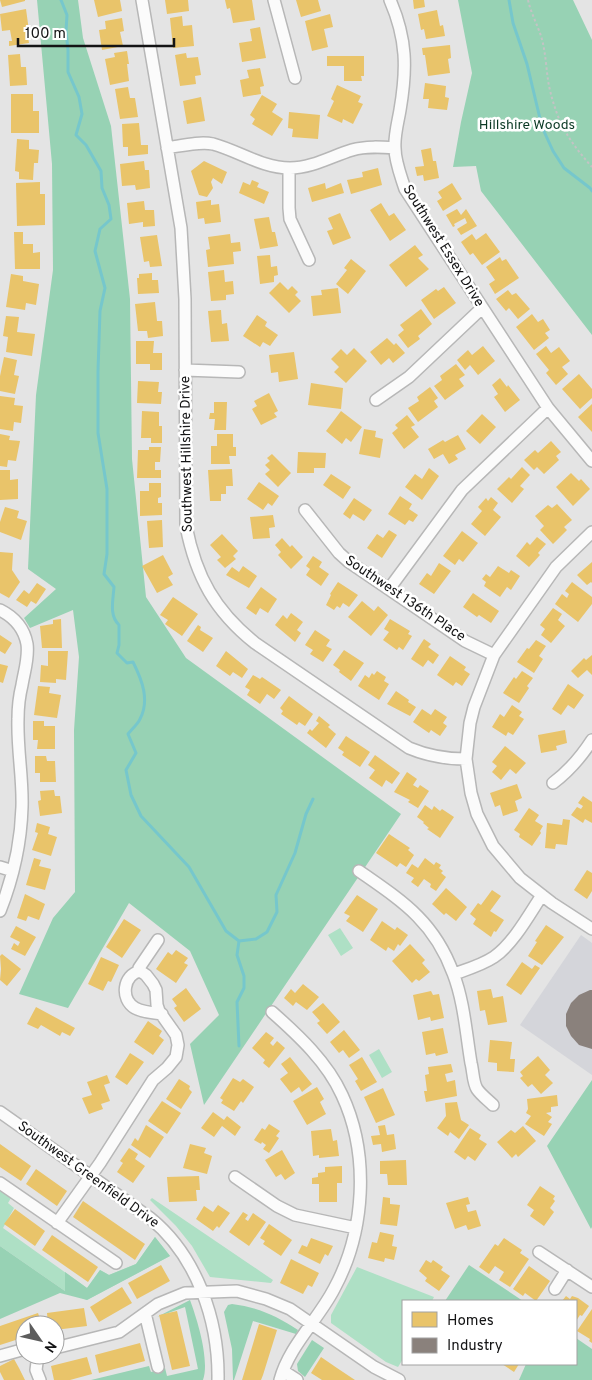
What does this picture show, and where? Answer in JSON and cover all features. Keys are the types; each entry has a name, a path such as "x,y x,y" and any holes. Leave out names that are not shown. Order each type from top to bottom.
{"street":[{"name":"Southwest Hillshire Drive","path":"142,0 181,228 185,299 186,526 195,565 219,608 241,632 256,643 409,748 433,756 466,759"},
{"path":"274,0 296,78"},
{"name":"Southwest Essex Drive","path":"390,0 402,36 405,55 403,90 394,148 405,189 548,408 592,461"},
{"path":"167,148 202,143 211,144 262,163 289,168 310,165 353,149 364,147 394,148"},
{"path":"289,168 290,219 309,260"},
{"path":"376,400 409,377 482,308"},
{"path":"185,370 239,372"},
{"path":"389,589 462,490 548,408"},
{"name":"Southwest 136th Place","path":"305,510 339,553 349,562 465,641 494,656"},
{"path":"592,532 556,567 494,656 470,723 466,759 471,793 477,814 485,833 501,857 520,878 542,896 592,929"},
{"path":"0,610 12,618 23,632 28,654 19,698 19,761 22,807 20,831 13,871 0,911"},
{"path":"553,783 568,772 592,740"},
{"path":"0,867 13,871"},
{"path":"359,871 418,915 434,934 445,953 454,974 476,1088 493,1105"},
{"path":"454,974 494,957 506,946 542,896"},
{"path":"140,971 140,968 158,940"},
{"path":"57,1223 154,1080 176,1056 178,1045 176,1034 157,1005 156,990 146,975 140,971 134,972 130,976 125,988 126,999 138,1010 161,1013"},
{"path":"272,1012 319,1058 342,1094 353,1123 361,1192 356,1228 343,1272 333,1291 287,1360 282,1375 297,1380"},
{"name":"Southwest Greenfield Drive","path":"0,1112 161,1226 186,1261 203,1293 215,1336 218,1356 218,1380"},
{"path":"235,1177 277,1206 295,1215 356,1228"},
{"path":"0,1183 116,1263"},
{"path":"539,1252 592,1288"},
{"path":"555,1288 567,1270"},
{"path":"65,1346 119,1332 158,1304 185,1293 228,1291 254,1295 279,1304 312,1324 374,1367 400,1380"},
{"path":"145,1313 158,1367"},
{"path":"0,1356 15,1352"},
{"path":"37,1365 36,1370 40,1380"}],"path":[{"path":"528,0 541,36 546,56 549,85 557,115 572,145 592,167"}],"shaded area":[{"path":"581,935 592,943 592,1075 520,1025"}],"green space":[{"path":"37,0 78,0 83,38 111,126 130,299 132,459 146,597 186,658 401,814 204,1105 190,1044 219,1015 190,951 129,903 68,1008 19,994 53,918 75,892 74,730 79,657 73,610 30,628 24,618 56,589 28,569 36,395 53,270 52,164"},
{"name":"Hillshire Woods","path":"458,0 573,0 592,40 592,335 481,191 476,166 453,167 472,73"},
{"path":"340,928 353,948 341,956 328,935"},
{"path":"379,1049 392,1072 382,1078 369,1055"},
{"path":"592,1080 592,1227 591,1229 547,1146"},
{"path":"0,1190 11,1198 8,1203 14,1208 3,1228 87,1288 100,1270 109,1275 136,1264 155,1237 170,1256 87,1300 65,1291 0,1246"},
{"path":"152,1198 273,1280 271,1283 210,1277 192,1246 176,1226 150,1200"},
{"path":"155,1237 170,1256 87,1300 60,1293 0,1319 0,1246 65,1291 65,1272 87,1288 100,1270 109,1275 136,1264"},
{"path":"469,1265 522,1300 446,1300"},
{"path":"357,1267 434,1297 432,1300 402,1300 402,1361 398,1367 386,1362 331,1323 331,1315"},
{"path":"190,1300 204,1351 205,1372 203,1380 91,1380 149,1366 151,1372 165,1368 167,1376 198,1369 185,1307 157,1317"},
{"path":"228,1305 250,1307 266,1313 298,1330 296,1334 253,1321 234,1380 232,1349 224,1312"},
{"path":"577,1339 592,1349 592,1380 519,1380 526,1365 577,1365"},
{"path":"312,1340 324,1348 305,1377 298,1371 297,1364"}],"building: Homes":[{"path":"0,0 25,0 25,1 2,7"},
{"path":"94,0 120,0 122,11 98,17"},
{"path":"165,0 188,0 189,11 167,14"},
{"path":"225,0 252,0 255,20 233,23 230,8 227,9"},
{"path":"296,0 318,0 321,11 301,17"},
{"path":"413,0 424,0 425,7 414,9"},
{"path":"26,9 29,43 9,46 9,41 12,41 10,30 2,31 0,14"},
{"path":"437,10 440,26 443,25 445,36 426,39 424,29 421,30 418,14"},
{"path":"330,14 333,27 324,29 328,47 312,51 305,21"},
{"path":"182,16 183,26 192,25 194,46 173,48 170,18"},
{"path":"122,18 124,31 120,32 123,46 102,50 99,30 106,29 105,21"},
{"path":"260,27 266,58 242,62 239,43 252,41 250,29"},
{"path":"450,45 451,58 448,59 450,73 428,76 422,48"},
{"path":"127,51 129,81 110,85 105,59 115,57 114,53"},
{"path":"186,53 187,58 198,57 201,75 195,76 196,84 180,86 175,55"},
{"path":"20,54 21,67 26,67 27,85 10,86 8,55"},
{"path":"327,56 364,56 364,76 361,76 362,81 344,81 344,66 327,66"},
{"path":"260,68 264,86 260,87 261,94 243,97 240,80 249,78 247,70"},
{"path":"425,83 446,86 445,97 449,98 447,110 428,108 429,99 423,99"},
{"path":"337,85 361,96 358,102 363,104 353,124 343,119 342,123 327,116 334,101 331,99"},
{"path":"128,87 130,98 135,98 138,117 120,119 115,89"},
{"path":"11,94 33,94 33,111 39,111 39,133 11,133"},
{"path":"262,95 277,104 272,112 283,119 272,136 252,124 255,119 250,115"},
{"path":"201,97 205,121 187,124 183,101"},
{"path":"289,112 320,115 318,139 292,137 293,129 288,128"},
{"path":"139,123 141,145 148,145 148,154 128,156 128,147 123,147 122,124"},
{"path":"17,139 29,140 29,149 39,150 38,163 34,163 33,180 19,179 19,172 15,171"},
{"path":"431,148 439,178 424,181 423,175 417,176 415,167 424,166 421,150"},
{"path":"144,161 145,170 149,170 150,188 136,190 135,185 122,186 120,164"},
{"path":"204,161 227,172 222,184 213,178 211,182 213,188 207,197 199,195 191,171"},
{"path":"378,168 382,185 351,194 347,180 363,177 362,172"},
{"path":"252,180 259,183 257,187 269,192 264,204 239,193 243,182 250,185"},
{"path":"40,182 40,194 45,194 45,225 17,226 16,183"},
{"path":"325,183 326,189 341,183 344,193 312,202 308,188"},
{"path":"452,183 462,199 443,211 437,201 442,198 438,192"},
{"path":"211,200 211,205 219,204 221,222 205,224 204,218 198,219 196,202"},
{"path":"144,201 145,210 154,210 155,226 143,227 143,222 129,224 127,203"},
{"path":"381,203 389,216 394,213 406,230 390,241 370,210"},
{"path":"457,209 461,215 466,209 477,226 461,235 457,229 467,223 465,218 454,224 455,226 453,227 446,215"},
{"path":"340,213 351,238 333,245 327,231 333,229 328,218"},
{"path":"269,217 272,232 275,232 278,246 260,249 254,219"},
{"path":"14,232 23,232 23,244 33,244 33,253 40,252 40,269 15,269"},
{"path":"486,233 500,252 482,265 473,253 470,255 461,242 472,234 476,240"},
{"path":"230,234 231,243 240,242 241,251 233,252 234,264 208,267 206,250 210,249 208,237"},
{"path":"157,235 162,266 150,267 149,261 144,262 140,237"},
{"path":"415,245 423,255 418,258 429,269 406,287 389,265"},
{"path":"270,255 271,267 277,266 278,275 274,276 274,282 260,284 257,256"},
{"path":"500,257 502,261 506,259 519,278 495,294 489,284 495,280 486,267"},
{"path":"351,259 366,271 348,294 336,284 347,270 344,268"},
{"path":"224,270 225,282 233,281 234,294 226,295 226,300 211,301 208,272"},
{"path":"152,273 152,280 158,280 159,293 138,294 137,278 139,278 139,274"},
{"path":"11,274 23,276 23,281 39,284 36,305 26,303 25,310 6,307"},
{"path":"280,282 288,290 292,286 298,292 295,295 301,301 289,313 269,293"},
{"path":"444,287 456,303 434,319 421,300 436,289 438,291"},
{"path":"338,288 341,313 313,316 311,296 322,295 321,290"},
{"path":"508,290 512,295 516,293 530,309 518,319 509,308 506,311 496,299"},
{"path":"155,302 157,321 162,321 163,336 148,338 147,331 138,331 135,304"},
{"path":"421,309 432,324 418,336 420,339 408,348 398,335 404,330 400,325"},
{"path":"221,310 222,324 227,323 229,341 211,342 208,311"},
{"path":"532,314 538,322 543,319 550,330 545,333 549,338 534,350 516,327"},
{"path":"257,315 267,322 265,326 278,335 270,346 263,342 260,347 243,336"},
{"path":"6,316 19,317 17,332 35,334 32,356 6,352 8,337 3,336"},
{"path":"387,338 394,345 396,343 405,353 393,363 389,358 381,365 370,352"},
{"path":"136,341 154,341 153,353 162,353 162,370 150,370 150,364 136,364"},
{"path":"483,346 495,361 478,375 470,365 465,370 457,360 468,350 472,355"},
{"path":"546,346 551,353 559,347 570,361 562,367 568,374 556,385 546,373 549,370 536,354"},
{"path":"354,348 367,361 346,383 334,372 339,367 331,359 341,349 347,355"},
{"path":"294,352 298,379 279,382 278,372 271,373 269,355"},
{"path":"4,357 17,360 14,375 19,376 15,394 0,391 0,376"},
{"path":"456,364 465,375 459,379 464,386 445,400 434,386 442,380 440,376"},
{"path":"579,374 592,389 592,398 580,409 562,389"},
{"path":"500,378 520,400 505,412 494,397 498,394 492,385"},
{"path":"138,381 159,382 158,392 162,392 161,404 137,403"},
{"path":"311,383 343,388 341,409 308,405"},
{"path":"430,387 438,398 434,401 438,407 418,422 408,408 419,401 417,397"},
{"path":"269,393 278,411 274,413 277,417 261,425 252,409 257,406 254,401"},
{"path":"0,396 15,398 14,405 23,406 21,423 14,422 13,431 0,429"},
{"path":"214,402 227,402 226,430 214,430 215,419 209,419 210,413 214,413"},
{"path":"592,404 592,432 578,417"},
{"path":"142,411 159,412 159,426 162,426 162,443 151,443 151,438 141,438"},
{"path":"341,411 362,427 351,442 346,438 342,444 326,431"},
{"path":"482,414 496,427 480,444 466,431"},
{"path":"407,415 415,425 411,427 419,437 404,449 392,433 398,428 395,425"},
{"path":"364,429 376,431 375,437 383,439 380,458 359,454"},
{"path":"0,434 10,436 9,440 20,441 16,461 8,460 7,467 0,466"},
{"path":"217,434 233,434 233,447 236,447 236,456 229,456 230,464 211,464 211,446 217,446"},
{"path":"458,435 466,449 455,455 458,459 449,464 443,454 434,459 428,449 443,440 445,442"},
{"path":"551,441 561,452 556,456 559,460 544,474 537,467 534,470 524,460 535,450 538,453"},
{"path":"149,447 161,447 160,462 155,462 155,470 161,470 161,478 137,478 138,450 149,450"},
{"path":"298,452 326,453 325,468 314,468 314,473 297,473"},
{"path":"272,454 291,473 278,487 265,474 270,470 265,465 270,461 267,458"},
{"path":"522,467 530,475 520,486 524,489 512,503 497,489 509,477 511,479"},
{"path":"429,468 439,476 422,500 405,487 415,474 422,479"},
{"path":"232,469 233,486 226,486 226,494 221,494 221,501 210,501 208,470"},
{"path":"0,470 10,470 10,480 18,479 18,499 0,500"},
{"path":"571,473 579,481 581,479 590,489 573,506 556,487"},
{"path":"331,474 351,487 343,499 323,485"},
{"path":"259,482 279,496 272,506 268,503 263,510 247,499"},
{"path":"149,483 161,483 161,497 158,498 158,503 162,503 162,515 140,516 140,491 149,491"},
{"path":"400,496 412,504 409,509 418,515 413,522 409,520 405,525 388,514"},
{"path":"491,497 498,503 493,510 501,517 485,536 471,524 482,511 478,507 486,498 488,501"},
{"path":"354,498 372,510 364,521 353,514 350,519 343,514"},
{"path":"557,504 572,520 564,527 567,530 553,544 540,530 544,526 535,516 548,505 552,508"},
{"path":"5,507 19,511 17,518 27,521 21,540 0,532 0,522"},
{"path":"273,515 275,527 269,528 270,538 253,539 250,517"},
{"path":"162,520 163,547 149,548 147,521"},
{"path":"389,530 397,535 382,558 367,548 377,534 383,538"},
{"path":"462,531 478,543 463,562 459,559 455,565 443,556"},
{"path":"222,534 238,551 233,556 236,559 225,568 217,560 221,557 210,545"},
{"path":"537,537 546,544 538,553 540,555 529,567 516,556 527,542 530,545"},
{"path":"282,538 290,547 292,545 303,557 291,569 278,555 281,552 275,545"},
{"path":"0,552 13,553 12,570 20,582 9,598 0,593"},
{"path":"163,555 173,574 168,577 173,585 157,593 142,566"},
{"path":"313,556 322,562 319,567 329,574 321,586 306,575 310,569 306,566"},
{"path":"592,562 592,583 587,585 577,575"},
{"path":"439,563 451,571 434,594 419,584 427,573 431,576"},
{"path":"243,566 257,576 249,588 226,575 232,567 239,572"},
{"path":"498,566 509,573 511,570 520,576 511,590 507,587 500,597 484,586 486,582 482,579 486,574 490,577"},
{"path":"338,582 358,595 349,607 343,603 340,608 337,606 334,610 326,605 330,594"},
{"path":"572,582 592,597 592,604 578,622 555,604 562,594 567,598 569,594 565,591"},
{"path":"37,583 46,589 36,604 31,601 27,607 16,600 24,590 29,594"},
{"path":"261,587 277,599 268,613 260,608 256,615 246,608"},
{"path":"473,593 499,611 491,623 479,615 477,617 463,607"},
{"path":"173,597 198,614 182,636 165,624 168,620 160,615"},
{"path":"362,601 374,611 378,606 388,615 371,636 348,617"},
{"path":"553,608 562,614 558,620 565,626 551,643 541,635 545,629 540,625"},
{"path":"291,613 303,622 297,630 301,633 295,642 275,625 283,615 287,619"},
{"path":"61,619 62,648 42,648 40,626 53,624 53,620"},
{"path":"390,619 410,631 408,634 412,636 403,650 399,647 397,650 383,640 389,632 384,629"},
{"path":"198,625 201,627 200,630 213,638 203,652 187,641"},
{"path":"315,630 330,640 326,646 332,649 323,662 310,654 313,650 305,645"},
{"path":"0,635 12,643 5,654 0,651"},
{"path":"424,639 431,644 428,647 439,655 433,664 428,660 423,667 411,659"},
{"path":"536,640 546,646 539,656 543,659 534,673 517,662 527,648 529,649"},
{"path":"344,650 364,663 351,681 333,665"},
{"path":"48,651 68,651 66,680 56,679 56,683 40,682 41,665 48,666"},
{"path":"226,651 248,669 242,678 233,672 230,676 216,666"},
{"path":"592,655 592,675 587,670 578,678 571,671 584,658 586,660"},
{"path":"450,656 466,667 464,670 470,674 462,686 456,682 453,686 437,675"},
{"path":"0,664 8,666 3,683 0,682"},
{"path":"377,671 386,677 384,681 389,684 379,700 358,686 365,675 369,678 372,673 374,675"},
{"path":"522,671 533,678 519,703 503,693 514,677 516,679"},
{"path":"253,675 260,679 262,677 281,690 274,699 267,694 260,704 247,695 250,690 245,687"},
{"path":"568,684 584,695 574,709 568,705 561,715 552,709"},
{"path":"38,686 50,687 49,693 61,695 57,718 34,715"},
{"path":"396,691 416,707 410,716 387,704"},
{"path":"289,696 313,714 305,726 299,722 297,725 281,714 283,711 280,708"},
{"path":"512,705 522,712 519,716 524,719 513,735 508,732 506,736 492,727 500,714 504,717"},
{"path":"422,709 431,715 435,709 447,717 443,723 447,726 440,736 431,730 429,733 413,722"},
{"path":"319,716 330,725 328,727 336,734 326,748 307,733 310,729 312,731 319,723 316,721"},
{"path":"33,721 44,721 44,726 55,726 55,749 37,749 38,740 33,740"},
{"path":"565,730 567,743 556,746 557,750 541,753 538,735"},
{"path":"346,736 370,752 360,767 342,755 344,752 338,748"},
{"path":"505,746 526,763 516,774 510,769 501,780 492,772 497,766 492,762"},
{"path":"375,755 400,773 392,784 386,780 382,787 369,778 375,770 368,765"},
{"path":"35,756 46,756 47,761 55,761 56,782 40,782 40,773 35,773"},
{"path":"407,772 417,779 413,785 418,788 420,785 429,791 418,808 408,802 410,800 394,792"},
{"path":"517,784 522,798 515,801 518,811 503,816 500,805 495,807 490,793"},
{"path":"54,790 55,796 60,796 62,813 40,816 38,801 41,800 40,791"},
{"path":"583,796 592,802 592,823 585,819 583,823 571,815 577,807 581,809 583,806 578,803"},
{"path":"425,805 432,810 434,806 440,811 442,809 454,817 440,838 427,829 429,828 417,817"},
{"path":"529,808 539,815 535,821 543,826 540,831 541,833 532,846 519,837 520,834 514,830"},
{"path":"563,819 570,820 567,845 556,844 555,849 545,848 547,823 562,825"},
{"path":"37,823 50,827 48,834 57,837 51,856 32,850 38,833 35,832"},
{"path":"389,834 410,848 408,850 414,855 406,867 400,863 397,867 376,853"},
{"path":"34,858 41,860 39,866 51,869 45,890 26,885"},
{"path":"425,858 434,865 436,862 441,865 439,868 443,871 441,873 446,877 436,891 424,879 418,887 411,882 414,878 406,873 412,864 418,868"},
{"path":"587,870 592,873 592,891 587,899 574,890"},
{"path":"446,888 467,907 456,921 446,913 444,915 432,904"},
{"path":"492,890 501,896 490,911 504,920 491,937 473,924 476,919 470,914 478,903 481,905"},
{"path":"25,894 45,904 39,920 28,916 26,921 17,918"},
{"path":"357,895 378,909 363,932 346,921 350,916 344,913"},
{"path":"124,919 141,930 122,958 106,947"},
{"path":"382,921 395,930 397,927 408,935 400,946 398,944 394,951 388,947 386,951 370,940"},
{"path":"546,925 564,937 542,965 528,956"},
{"path":"16,926 36,937 25,956 11,949 14,943 18,946 20,942 10,937"},
{"path":"410,944 425,960 422,963 430,972 419,981 416,979 412,983 392,961"},
{"path":"176,950 188,958 184,963 188,965 176,983 156,969 168,952 172,955"},
{"path":"2,954 21,969 7,986 0,980 0,956"},
{"path":"101,957 119,965 111,982 108,981 103,991 88,984"},
{"path":"522,962 532,969 535,965 540,968 521,995 506,985"},
{"path":"303,984 319,997 307,1010 296,1002 293,1006 284,998 291,989 295,993"},
{"path":"186,988 201,1009 184,1022 174,1008 177,1006 172,999"},
{"path":"491,989 493,998 503,996 507,1022 488,1025 485,1010 480,1011 477,991"},
{"path":"431,991 433,995 439,994 444,1018 431,1021 430,1017 418,1020 413,995"},
{"path":"323,1003 340,1022 327,1034 317,1023 320,1021 312,1012"},
{"path":"36,1007 75,1028 70,1036 62,1032 60,1036 41,1025 38,1029 27,1024"},
{"path":"148,1021 162,1031 159,1036 164,1040 153,1055 134,1042"},
{"path":"443,1028 448,1053 436,1056 435,1053 426,1055 422,1032"},
{"path":"344,1030 360,1050 349,1058 343,1050 339,1053 330,1042"},
{"path":"266,1032 274,1038 270,1043 273,1046 277,1041 285,1048 269,1068 263,1063 265,1060 252,1048"},
{"path":"490,1040 512,1042 510,1059 515,1059 514,1072 497,1071 497,1063 488,1062"},
{"path":"130,1053 144,1062 127,1085 115,1077"},
{"path":"538,1056 550,1070 545,1075 553,1083 541,1094 532,1084 528,1087 520,1078 523,1076 520,1072"},
{"path":"290,1057 312,1084 302,1092 299,1087 291,1093 280,1079 288,1073 281,1064"},
{"path":"362,1057 377,1082 361,1091 355,1081 358,1079 349,1065"},
{"path":"451,1064 453,1072 445,1074 447,1082 455,1080 457,1096 426,1102 424,1091 427,1091 425,1075 429,1074 428,1067"},
{"path":"107,1075 110,1083 104,1085 110,1101 101,1104 103,1109 89,1114 82,1098 92,1095 87,1082"},
{"path":"233,1078 240,1082 243,1079 254,1087 243,1103 241,1101 234,1111 221,1103 223,1100 220,1098"},
{"path":"179,1079 190,1086 189,1089 192,1092 181,1109 166,1099"},
{"path":"317,1087 324,1099 320,1102 326,1114 307,1125 293,1101"},
{"path":"383,1088 395,1115 376,1123 364,1097"},
{"path":"557,1095 558,1106 551,1107 551,1112 546,1113 552,1117 548,1122 552,1124 544,1136 525,1124 531,1116 526,1113 528,1109 527,1099"},
{"path":"162,1101 181,1113 167,1134 148,1121"},
{"path":"457,1102 461,1120 469,1125 459,1139 450,1132 448,1136 437,1128 446,1116 445,1103"},
{"path":"213,1112 224,1120 227,1116 241,1127 235,1136 222,1126 214,1137 201,1128"},
{"path":"269,1124 280,1131 276,1136 279,1138 269,1153 263,1149 266,1145 254,1140 262,1128 265,1130"},
{"path":"146,1125 164,1137 150,1158 131,1145 135,1138 138,1141"},
{"path":"385,1125 387,1135 394,1134 396,1149 382,1152 381,1144 373,1145 371,1136 380,1135 378,1126"},
{"path":"523,1126 536,1141 518,1157 516,1154 512,1158 497,1142 511,1130 515,1133"},
{"path":"470,1128 481,1135 479,1139 487,1144 475,1161 468,1156 465,1160 454,1152"},
{"path":"331,1129 333,1141 337,1140 339,1156 319,1158 319,1155 313,1156 311,1131"},
{"path":"0,1144 31,1166 21,1181 0,1167"},
{"path":"190,1144 206,1148 204,1153 212,1156 207,1174 183,1168"},
{"path":"129,1148 138,1154 135,1159 145,1166 133,1183 117,1172 123,1163 120,1161"},
{"path":"282,1150 295,1173 285,1180 281,1174 276,1177 265,1160"},
{"path":"406,1160 407,1185 388,1185 387,1174 380,1174 380,1161"},
{"path":"342,1166 342,1183 337,1183 337,1202 319,1202 319,1184 312,1184 312,1178 318,1177 318,1173 325,1172 325,1167"},
{"path":"36,1169 67,1191 57,1206 26,1184"},
{"path":"199,1176 200,1190 196,1190 197,1201 169,1202 167,1177"},
{"path":"540,1186 555,1196 553,1199 555,1201 550,1208 554,1212 544,1226 530,1216 534,1210 527,1205"},
{"path":"383,1197 390,1198 390,1204 400,1205 397,1226 380,1224"},
{"path":"468,1197 470,1204 466,1205 468,1212 476,1210 481,1226 468,1230 466,1225 455,1229 446,1203"},
{"path":"83,1201 145,1244 135,1260 73,1217"},
{"path":"218,1205 230,1213 219,1228 217,1226 213,1231 196,1219 204,1206 213,1212"},
{"path":"15,1209 45,1231 35,1246 4,1224"},
{"path":"243,1212 248,1215 245,1219 248,1221 253,1213 266,1222 249,1246 229,1232"},
{"path":"269,1224 292,1240 281,1256 263,1244 265,1241 260,1238"},
{"path":"380,1232 394,1235 392,1246 397,1247 394,1260 385,1258 384,1262 368,1258 372,1242 377,1243"},
{"path":"52,1235 98,1267 88,1282 42,1250"},
{"path":"311,1238 333,1246 328,1256 325,1254 320,1264 298,1253 302,1245 307,1247"},
{"path":"504,1238 522,1250 520,1253 529,1259 510,1287 499,1280 504,1272 495,1266 489,1274 479,1267 495,1244 498,1246"},
{"path":"291,1259 319,1273 312,1287 308,1285 303,1294 280,1283"},
{"path":"426,1260 431,1263 433,1260 443,1267 441,1270 450,1276 439,1291 425,1281 427,1278 419,1271"},
{"path":"161,1265 170,1281 137,1299 128,1283"},
{"path":"529,1266 550,1281 537,1300 525,1293 523,1296 513,1289"},
{"path":"122,1287 132,1303 99,1322 90,1307"},
{"path":"566,1296 570,1299 572,1296 589,1306 577,1320 577,1300 563,1300"},
{"path":"84,1308 87,1326 65,1329 65,1315 47,1315 47,1313"},
{"path":"592,1309 592,1343 589,1341 590,1339 577,1331"},
{"path":"177,1311 190,1366 172,1370 159,1315"},
{"path":"15,1321 15,1340 0,1345 0,1326"},
{"path":"259,1324 277,1330 261,1380 242,1380"},
{"path":"140,1343 145,1361 99,1373 95,1355"},
{"path":"87,1357 92,1374 70,1380 54,1380 51,1366 65,1365 65,1362"},
{"path":"321,1357 355,1380 322,1380 311,1373"},
{"path":"14,1359 15,1365 17,1365 25,1380 4,1380 0,1372 0,1366"},
{"path":"504,1365 518,1365 514,1372"}],"building: Industry":[{"path":"592,990 592,1049 579,1045 571,1036 566,1026 566,1014 571,1003 579,995"}],"waterway":[{"path":"61,0 67,15 68,72 79,97 82,114 76,135 86,145 101,171 102,188 109,205 111,219 100,229 95,251 105,288 100,311 98,371 98,433 107,489 107,554 104,574 114,587 113,612 119,625 117,653 127,663 133,662 142,683 145,697 140,719 128,734 136,753 126,770 131,795 141,816 189,867 226,931 239,941 237,955 244,976 244,988 237,1002 239,1046"},
{"path":"509,0 513,23 527,64 542,127 553,151 564,168 592,191"},
{"path":"239,941 256,939 267,932 277,912 276,895 295,853 306,814 313,799"}]}
